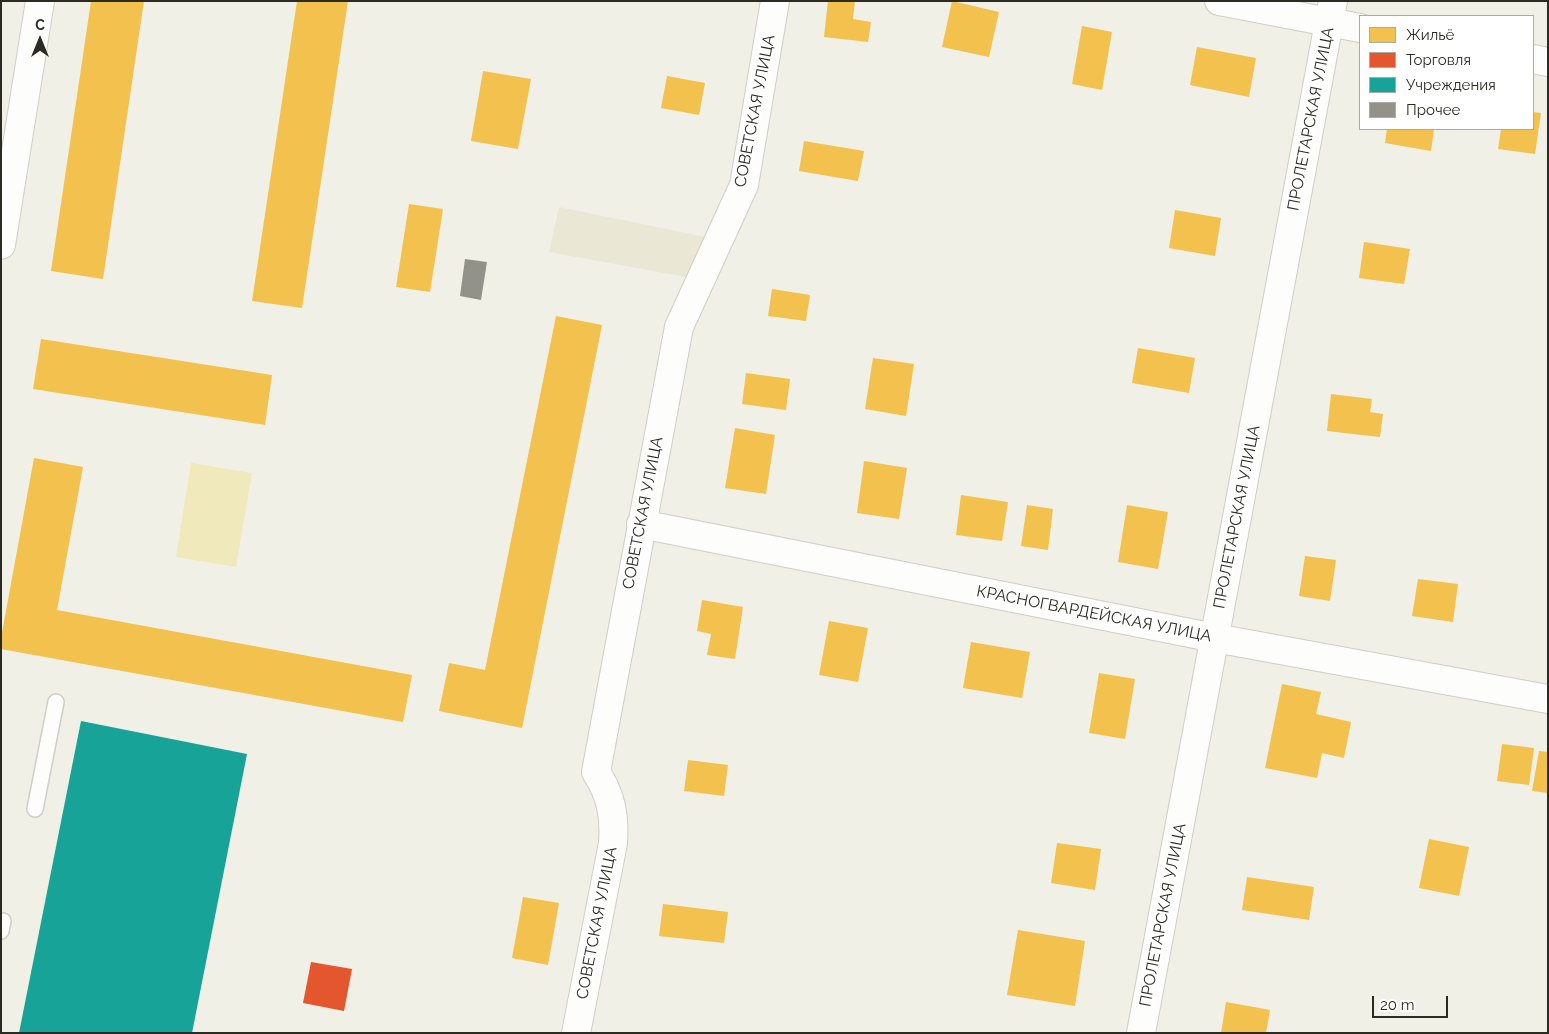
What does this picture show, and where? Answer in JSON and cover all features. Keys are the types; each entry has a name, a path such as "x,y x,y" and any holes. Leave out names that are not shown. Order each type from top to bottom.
{"street":[{"path":"1,244 40,1"},
{"name":"СОВЕТСКАЯ УЛИЦА","path":"576,1033 614,843 615,825 612,804 596,772 641,524 679,327 744,185 775,1"},
{"path":"1219,1 1331,12 1359,27"},
{"name":"ПРОЛЕТАРСКАЯ УЛИЦА","path":"1141,1033 1331,12"},
{"path":"1534,59 1548,62"},
{"name":"КРАСНОГВАРДЕЙСКАЯ УЛИЦА","path":"641,524 1215,638 1548,699"}],"lane":[{"path":"35,809 56,702"}],"shaded area":[{"path":"559,207 706,237 691,278 549,252"},
{"path":"191,463 252,473 236,567 176,557"}],"building: Жильё":[{"path":"91,1 144,1 103,279 51,271"},
{"path":"297,1 348,1 302,308 252,301"},
{"path":"828,1 855,1 853,19 871,22 868,42 824,37"},
{"path":"952,1 999,12 989,57 942,47"},
{"path":"1082,26 1112,32 1102,90 1072,84"},
{"path":"1197,47 1256,58 1249,97 1190,85"},
{"path":"483,71 531,79 518,149 471,141"},
{"path":"667,76 705,83 699,115 661,108"},
{"path":"1534,112 1541,113 1535,154 1498,149 1501,130 1534,130"},
{"path":"1387,130 1434,130 1431,151 1385,143"},
{"path":"804,141 864,151 858,181 799,171"},
{"path":"409,204 443,209 430,292 396,287"},
{"path":"1175,210 1221,218 1215,256 1169,248"},
{"path":"1364,242 1410,249 1404,284 1359,278"},
{"path":"772,289 810,295 806,321 768,316"},
{"path":"556,316 602,325 522,728 439,711 449,663 485,670"},
{"path":"41,339 272,375 265,425 33,389"},
{"path":"1138,348 1195,358 1189,393 1132,383"},
{"path":"873,358 914,364 906,416 865,409"},
{"path":"746,373 790,379 786,410 742,404"},
{"path":"1331,394 1372,399 1370,412 1383,414 1380,437 1327,431"},
{"path":"735,428 775,435 766,494 725,488"},
{"path":"34,458 83,467 57,610 412,675 403,722 1,649 1,638"},
{"path":"864,461 907,468 899,519 857,513"},
{"path":"961,495 1008,502 1002,541 956,535"},
{"path":"1027,505 1053,509 1048,550 1021,546"},
{"path":"1127,505 1168,512 1158,569 1118,562"},
{"path":"1305,556 1336,560 1330,601 1299,596"},
{"path":"1418,579 1458,584 1453,622 1412,616"},
{"path":"702,600 743,607 735,659 707,655 711,634 697,631"},
{"path":"829,621 868,628 858,682 819,675"},
{"path":"971,642 1030,652 1022,698 963,688"},
{"path":"1099,673 1135,679 1125,739 1089,733"},
{"path":"1282,684 1321,692 1316,714 1351,722 1344,758 1322,753 1317,778 1265,768"},
{"path":"1502,744 1534,748 1529,785 1497,781"},
{"path":"1539,751 1548,752 1548,793 1532,791"},
{"path":"688,760 728,765 724,796 684,791"},
{"path":"1429,839 1469,847 1459,896 1419,888"},
{"path":"1057,843 1101,849 1095,890 1051,883"},
{"path":"1247,877 1314,887 1309,920 1242,910"},
{"path":"523,897 559,903 548,965 512,958"},
{"path":"663,904 728,912 724,943 659,936"},
{"path":"1018,930 1085,941 1075,1006 1007,995"},
{"path":"1226,1002 1270,1010 1266,1033 1221,1033"}],"building: Торговля":[{"path":"311,962 352,969 344,1011 303,1003"}],"building: Учреждения":[{"path":"81,721 247,754 192,1033 19,1033"}],"building: Прочее":[{"path":"465,259 487,262 481,300 460,296"}]}
